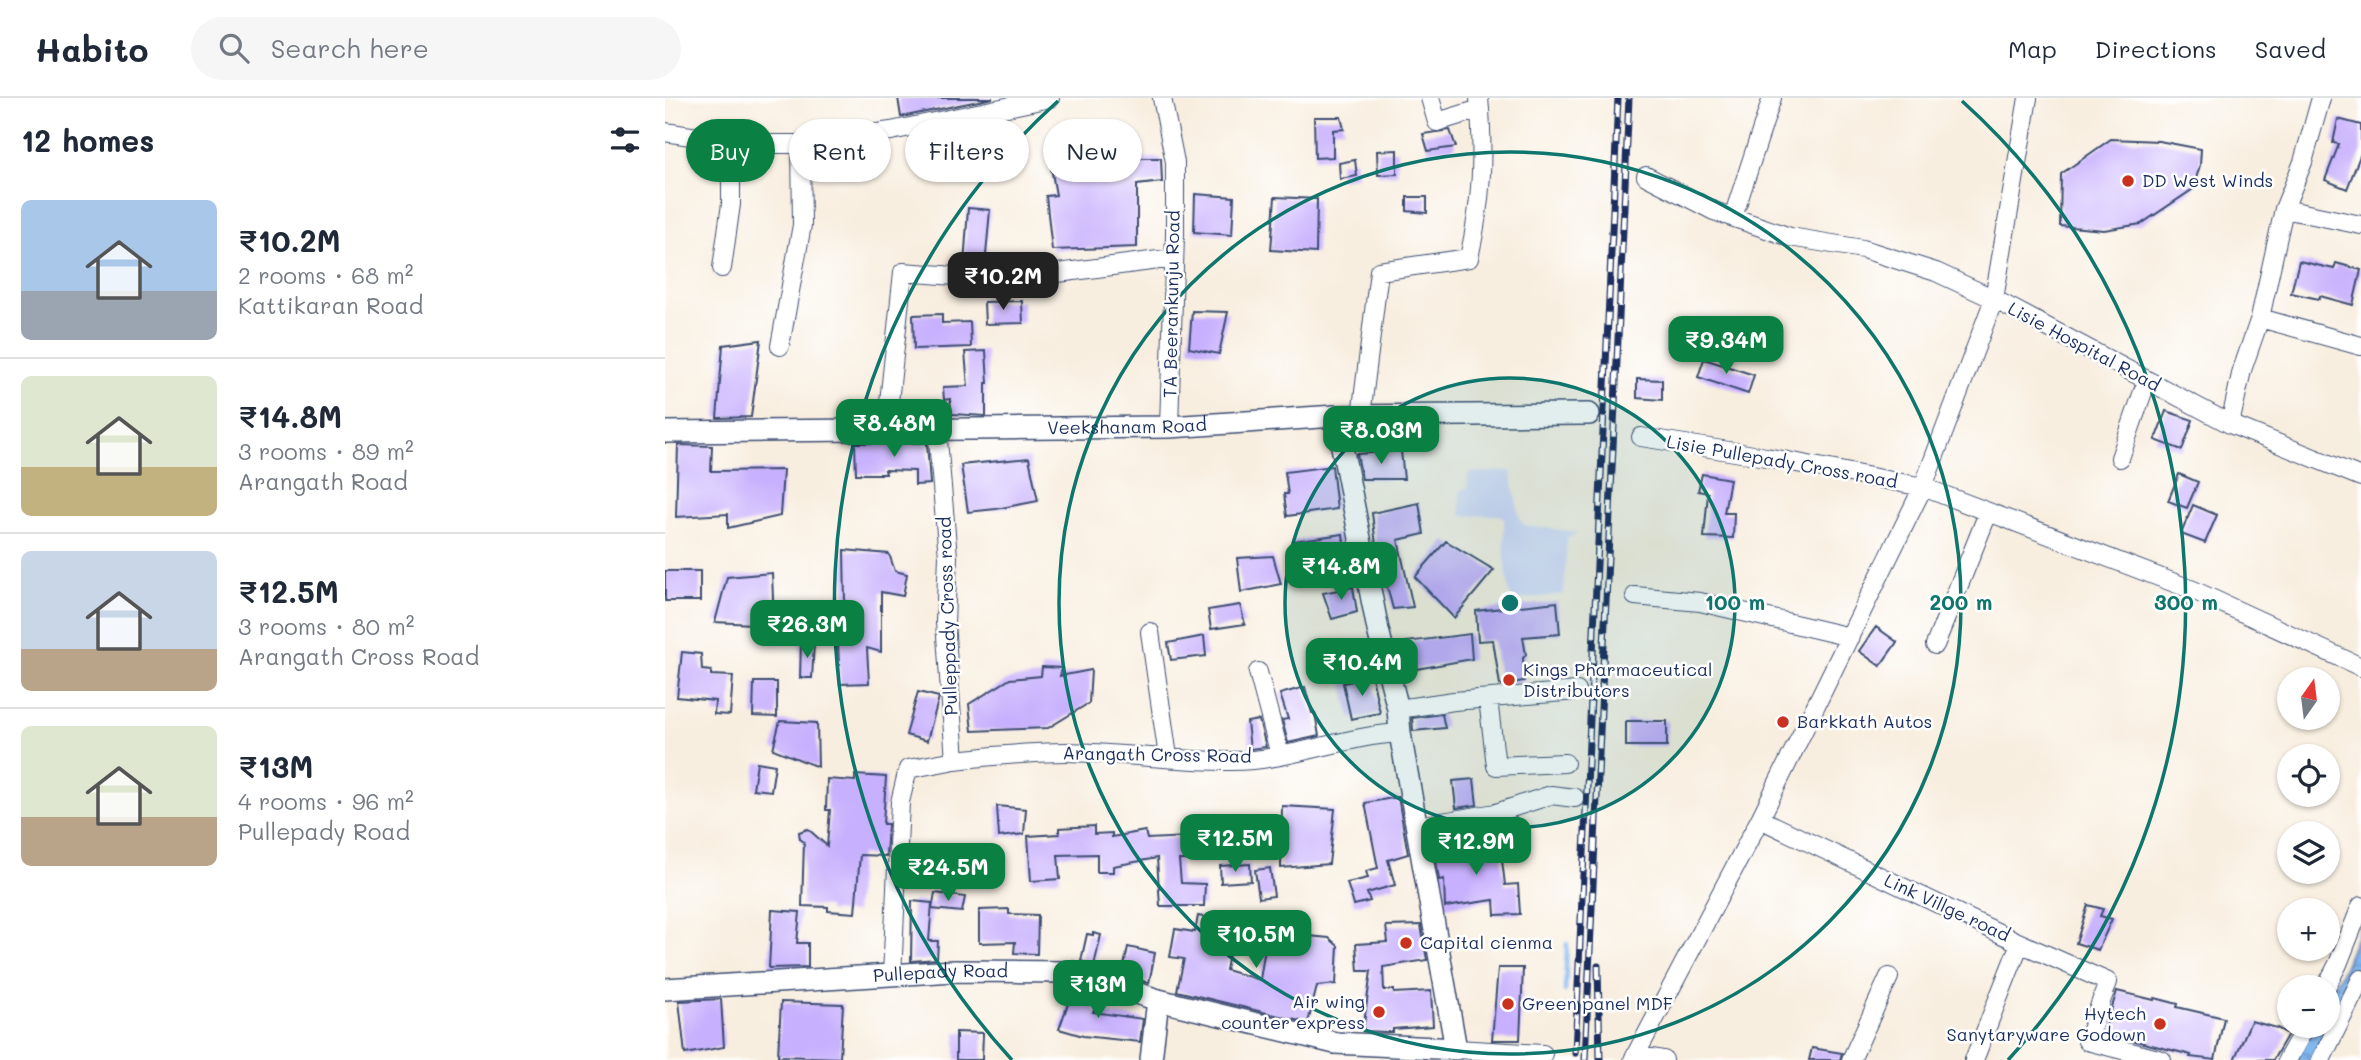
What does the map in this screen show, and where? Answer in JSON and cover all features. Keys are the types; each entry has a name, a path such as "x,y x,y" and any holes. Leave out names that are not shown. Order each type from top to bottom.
{"street":[{"path":"891,131 1050,98"},
{"name":"TA Beerankunju Road","path":"1162,98 1175,162 1169,427"},
{"path":"1361,416 1379,271 1469,258 1477,223 1483,169 1480,103 1437,122 1430,98"},
{"path":"1733,217 1772,98"},
{"name":"Lisie Hospital Road","path":"2028,98 1994,299 2230,424 2361,477"},
{"path":"2230,424 2242,370 2260,318 2284,209 2303,163 2321,98"},
{"path":"665,132 686,135"},
{"path":"1646,176 1714,211 1790,237 1863,249 1924,268 1994,299 1923,487 1760,819 1634,1057 1664,1060"},
{"path":"722,268 731,204 731,182"},
{"path":"780,346 802,225 801,182"},
{"path":"2284,209 2361,225"},
{"path":"886,430 903,272 968,277 1027,277 1174,258"},
{"path":"2260,318 2361,346"},
{"path":"2120,458 2147,380"},
{"name":"Veekshanam Road","path":"665,432 1169,427 1336,416 1589,414"},
{"path":"1336,416 1378,630 1398,709 1399,733 1456,1049"},
{"name":"Pulleppady Cross road","path":"937,428 948,557 945,622 955,760"},
{"name":"Lisie Pullepady Cross road","path":"1641,437 1766,457 1923,487 2193,590 2361,667"},
{"path":"1935,645 1988,513"},
{"path":"1635,596 1700,602 1850,637"},
{"path":"1150,632 1168,757"},
{"path":"1258,672 1280,755"},
{"path":"1398,709 1577,691"},
{"path":"1488,699 1496,766 1565,763"},
{"name":"Arangath Cross Road","path":"955,760 1001,754 1067,752 1233,761 1293,754 1375,734 1399,733"},
{"path":"892,976 900,802 908,769 955,760"},
{"path":"1415,821 1425,825 1486,816 1551,795 1575,798"},
{"name":"Link Villge road","path":"1760,819 2020,943 1974,1060"},
{"path":"2332,975 2361,906"},
{"path":"2020,943 2108,982 2087,1041 2162,1060"},
{"name":"Pullepady Road","path":"665,989 954,971 1071,972 1157,1000 1335,1043 1543,1055"},
{"path":"1851,1060 1889,978"},
{"path":"2321,1060 2361,979"},
{"path":"1151,1060 1157,1000"},
{"path":"2287,1060 2299,1038"}],"shaded area":[{"path":"1511,471 1520,520 1524,525 1577,532 1567,539 1564,594 1511,601 1505,564 1504,519 1500,515 1461,516 1460,491 1467,488 1468,473"}],"water":[{"path":"2361,924 2361,970 2340,1009 2340,975"},
{"path":"2306,1038 2325,1038 2313,1060 2294,1060"}],"building":[{"path":"898,98 993,98 901,117"},
{"path":"1314,117 1341,117 1344,129 1333,130 1333,157 1315,158"},
{"path":"2338,119 2361,125 2361,153 2347,189 2325,180 2339,144 2333,143"},
{"path":"1450,130 1456,147 1428,151 1423,134"},
{"name":"DD West Winds","path":"2111,139 2159,141 2201,149 2200,165 2193,189 2141,224 2104,230 2060,226 2061,174"},
{"path":"1397,150 1397,174 1378,175 1377,151"},
{"path":"1142,158 1161,158 1162,182 1137,185 1137,247 1052,250 1046,196 1056,195 1054,182 1142,182"},
{"path":"1355,160 1357,176 1340,179 1339,163"},
{"path":"1195,194 1234,197 1232,235 1194,232"},
{"path":"1275,197 1317,199 1316,253 1271,250"},
{"path":"1407,197 1427,197 1427,213 1407,211"},
{"path":"968,208 990,210 985,266 964,265"},
{"path":"2299,261 2334,269 2336,263 2361,270 2353,305 2320,296 2319,299 2291,293"},
{"path":"1022,301 1023,323 985,324 984,302"},
{"path":"1192,311 1228,312 1219,354 1189,348"},
{"path":"942,314 942,323 970,322 971,347 914,349 913,315"},
{"path":"761,340 751,417 717,418 723,345"},
{"path":"986,351 986,416 952,414 950,399 944,400 943,387 968,386 965,352"},
{"path":"1704,359 1754,375 1748,394 1698,377"},
{"path":"1637,379 1662,380 1662,400 1637,398"},
{"path":"936,404 936,416 909,416 909,405"},
{"path":"2166,411 2193,420 2182,450 2155,440"},
{"path":"855,443 927,443 930,484 915,485 915,471 885,470 886,474 856,474"},
{"path":"678,445 712,446 711,471 783,470 780,516 728,528 728,514 676,517"},
{"path":"1401,451 1404,479 1362,479 1357,454"},
{"path":"1029,458 1038,501 968,512 961,465"},
{"path":"1332,466 1337,509 1287,516 1285,472"},
{"path":"1702,474 1730,479 1724,513 1734,513 1733,538 1704,537 1708,493 1698,491"},
{"path":"2179,474 2198,482 2187,508 2168,501"},
{"path":"1419,503 1424,534 1398,540 1413,607 1393,609 1376,545 1372,513"},
{"path":"2193,505 2217,515 2205,543 2181,534"},
{"path":"1343,534 1346,564 1295,571 1293,541"},
{"path":"1446,541 1494,570 1454,618 1415,577"},
{"path":"844,550 889,554 895,571 907,574 903,596 881,592 881,652 867,648 869,683 840,684 836,602 845,604"},
{"path":"1273,556 1281,584 1241,592 1237,558"},
{"path":"665,571 700,571 700,601 665,601"},
{"path":"772,573 774,625 715,622 727,577"},
{"path":"1353,587 1357,612 1332,619 1323,593"},
{"path":"1557,602 1560,634 1523,637 1526,655 1523,658 1524,681 1500,685 1493,640 1478,641 1476,611"},
{"path":"1240,605 1245,624 1211,629 1208,610"},
{"path":"1876,627 1897,642 1880,666 1859,651"},
{"path":"1470,634 1472,659 1411,670 1406,642"},
{"path":"1204,636 1206,656 1171,660 1168,643"},
{"path":"801,642 814,643 812,678 800,678"},
{"path":"682,652 701,654 702,670 711,671 711,675 733,676 730,715 714,714 715,701 677,697"},
{"path":"1042,667 1062,668 1060,676 1091,670 1089,703 1048,728 972,731 969,704 1010,679 1041,676"},
{"path":"1372,677 1380,713 1351,719 1343,683"},
{"path":"754,682 777,682 777,717 753,716"},
{"path":"1305,687 1312,713 1315,713 1319,736 1288,743 1282,720 1288,719 1280,694"},
{"path":"918,692 939,697 927,741 906,735"},
{"path":"1442,714 1445,728 1413,731 1412,718"},
{"path":"1259,720 1266,747 1250,749 1247,722"},
{"path":"780,721 817,723 818,767 773,749"},
{"path":"1626,721 1667,721 1667,746 1626,746"},
{"path":"757,762 775,765 771,791 753,789"},
{"path":"855,775 886,777 883,824 888,824 886,856 860,855 855,913 828,911 828,907 802,906 804,842 800,839 799,832 808,829 827,846 830,810 826,810 827,779 855,781"},
{"path":"1474,779 1477,805 1456,808 1453,781"},
{"path":"1398,797 1408,854 1388,860 1395,885 1367,893 1370,901 1354,905 1347,883 1368,878 1366,871 1378,868 1365,803"},
{"path":"997,806 1026,809 1024,834 999,837"},
{"path":"1282,806 1335,809 1329,864 1281,868"},
{"path":"1094,826 1094,834 1112,833 1112,837 1145,831 1147,839 1209,836 1213,860 1179,860 1181,883 1205,884 1204,906 1160,906 1157,858 1113,866 1113,872 1097,872 1097,854 1058,855 1060,879 1031,881 1028,836 1059,834 1059,828"},
{"path":"1500,843 1505,885 1518,884 1520,914 1495,915 1494,900 1445,907 1444,879 1439,880 1434,848"},
{"path":"1250,864 1251,881 1221,883 1220,866"},
{"path":"1270,868 1274,896 1259,898 1255,870"},
{"path":"935,893 965,897 962,912 932,909"},
{"path":"912,901 932,903 929,941 938,941 937,959 911,961"},
{"path":"2088,905 2103,909 2100,916 2112,919 2098,950 2076,943"},
{"path":"1009,909 1009,914 1038,915 1037,954 1014,953 1015,942 979,943 979,910"},
{"path":"772,910 800,912 797,943 808,943 808,967 769,968"},
{"path":"1198,916 1235,923 1226,970 1260,980 1266,941 1279,933 1329,938 1338,946 1336,984 1317,986 1308,1023 1177,991 1184,959 1170,957 1175,929 1195,932"},
{"path":"1421,925 1427,960 1383,967 1384,990 1394,990 1394,993 1431,991 1433,1026 1393,1029 1393,1032 1363,1031 1371,971 1358,971 1356,944 1388,942 1386,926"},
{"path":"1087,934 1101,935 1094,966 1081,961"},
{"path":"1128,947 1155,953 1149,983 1122,975"},
{"name":"Green panel MDF","path":"1498,968 1523,968 1520,1040 1492,1040"},
{"path":"1074,987 1101,995 1093,1012 1143,1019 1140,1042 1083,1036 1059,1029"},
{"path":"2117,991 2154,1000 2155,998 2178,1004 2177,1007 2224,1018 2215,1060 2190,1057 2191,1055 2104,1033"},
{"path":"721,999 724,1047 685,1054 679,1001"},
{"path":"781,1002 843,1004 840,1058 778,1056"},
{"path":"2251,1021 2277,1028 2277,1038 2286,1038 2273,1060 2234,1060"},
{"path":"956,1032 983,1033 982,1060 956,1060"},
{"path":"1812,1048 1842,1053 1840,1060 1809,1060"}],"waterway":[{"path":"1565,991 1567,944"}],"railway":[{"path":"1575,1053 1618,98"},
{"path":"1585,1060 1629,98"},
{"path":"1598,966 1600,1060"}],"place":[{"name":"DD West Winds","path":"2128,181"},
{"name":"Kings Pharmaceutical Distributors","path":"1509,680"},
{"name":"Barkkath Autos","path":"1783,722"},
{"name":"Capital cienma","path":"1406,943"},
{"name":"Green panel MDF","path":"1508,1004"},
{"name":"Air wing counter express","path":"1379,1012"},
{"name":"Hytech Sanytaryware Godown","path":"2160,1024"}]}
